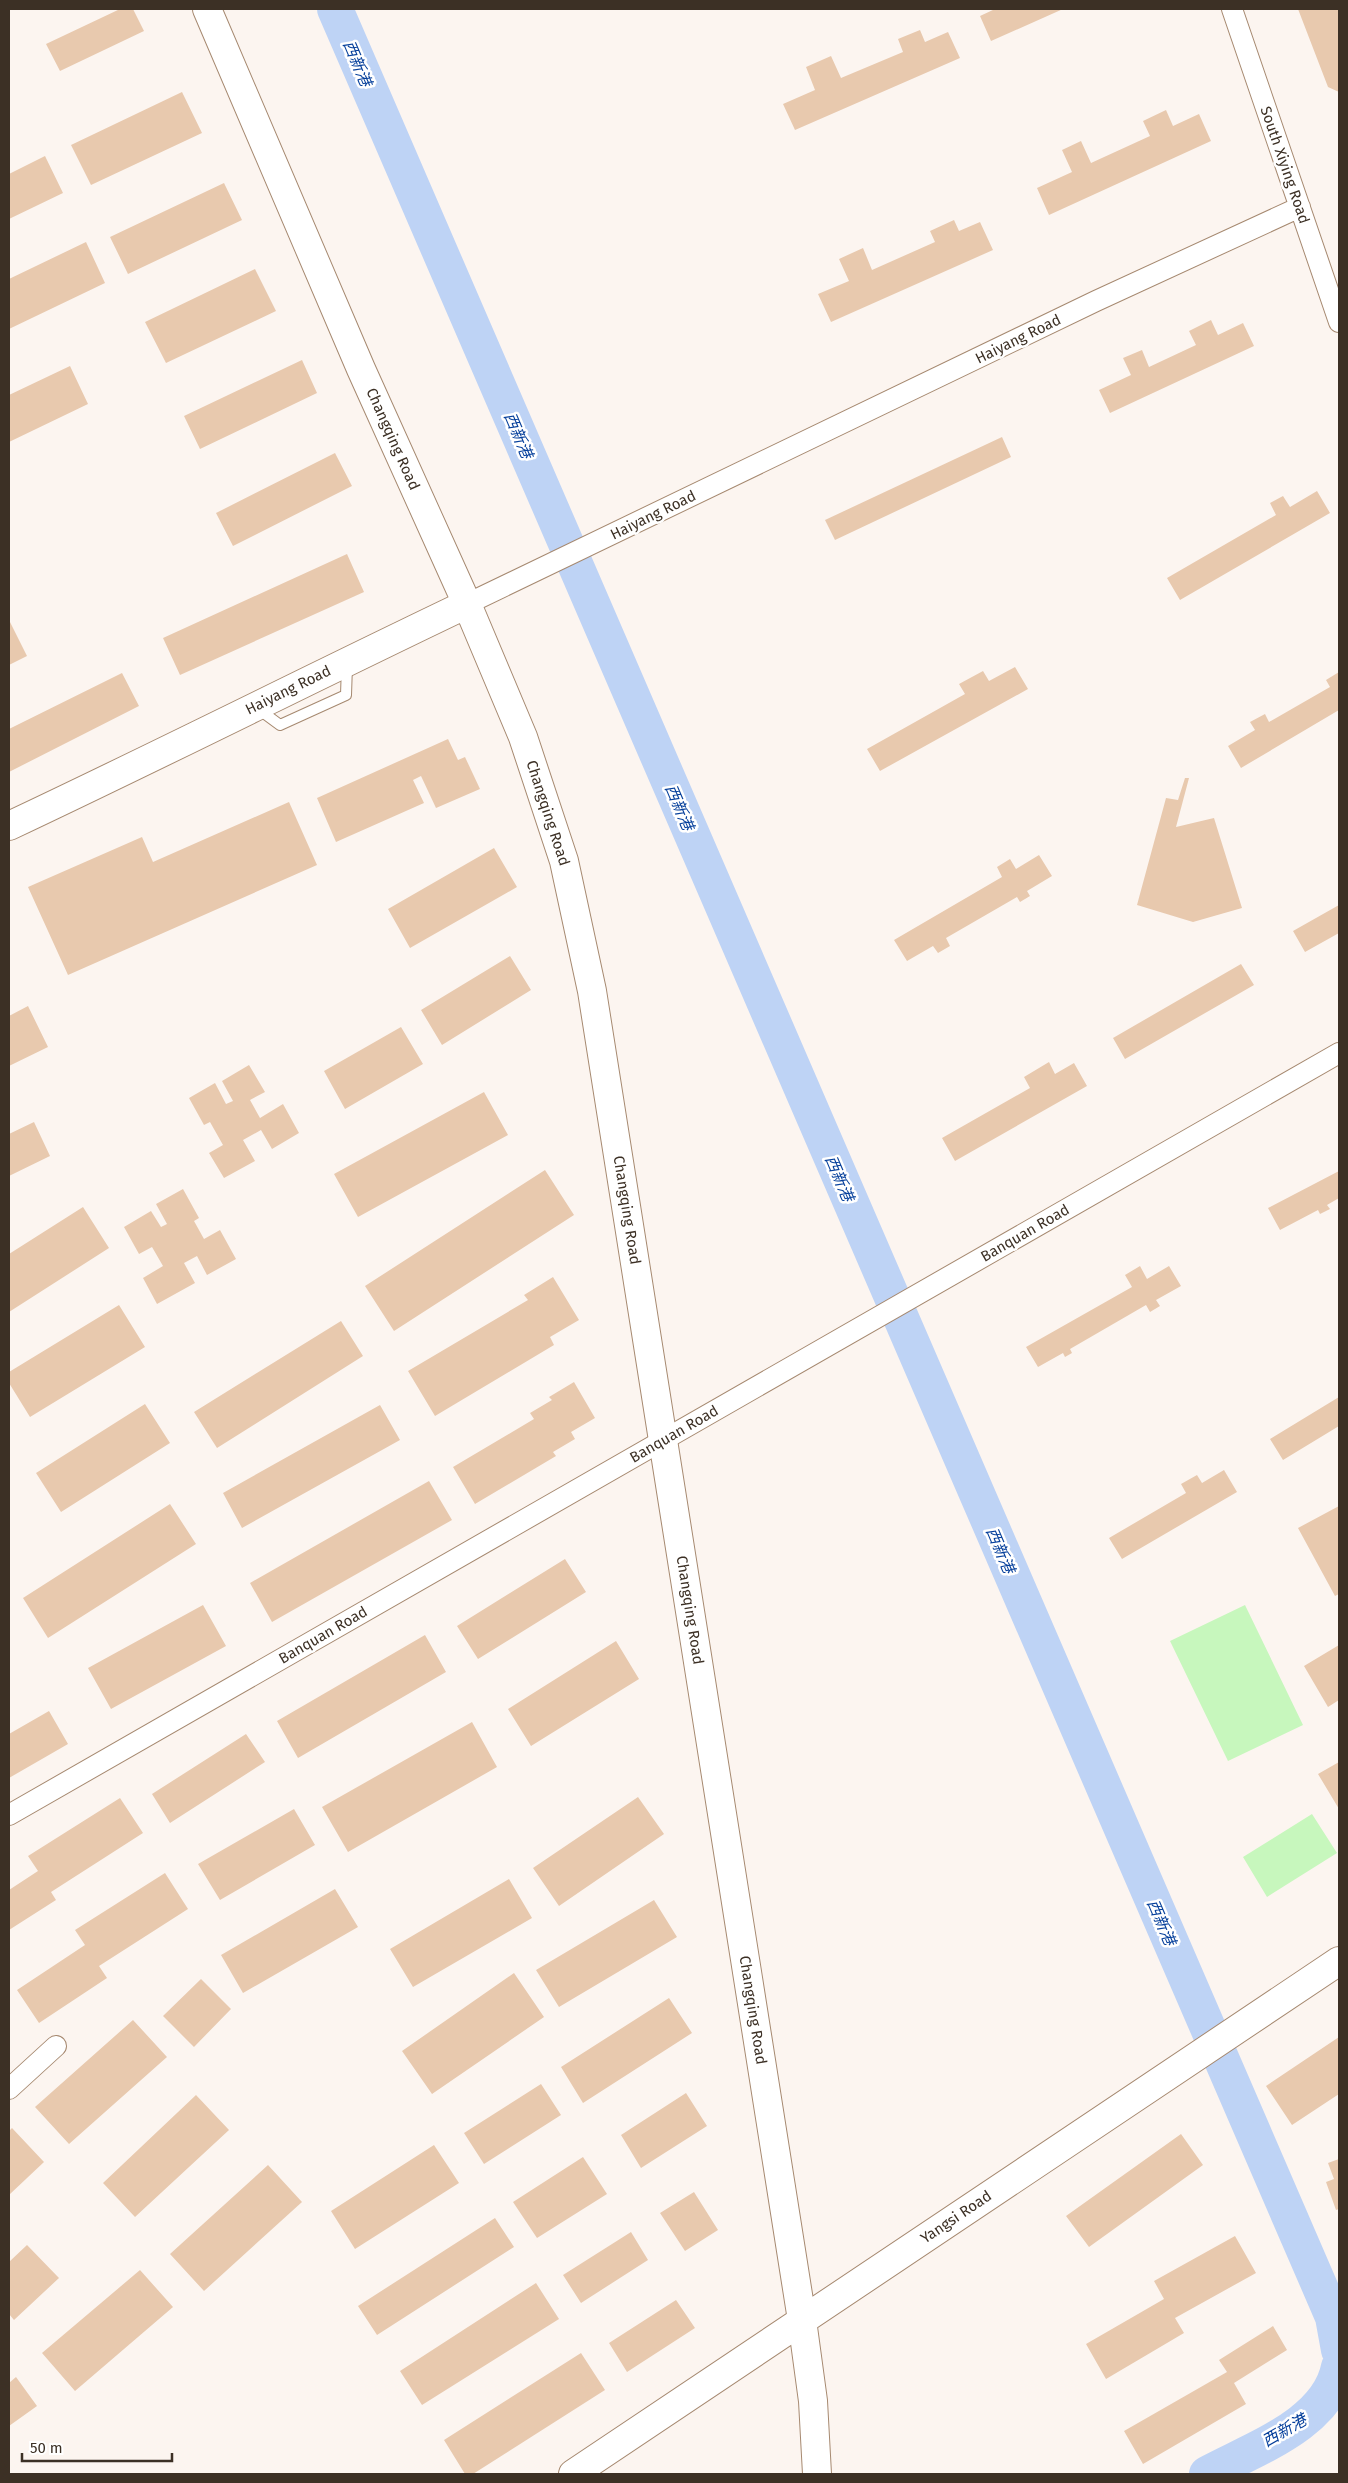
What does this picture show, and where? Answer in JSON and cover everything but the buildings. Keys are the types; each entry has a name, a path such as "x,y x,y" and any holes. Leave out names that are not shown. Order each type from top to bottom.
{"main road":[{"name":"Changqing Road","path":"207,9 361,369 467,604 523,736 545,798 564,861 580,926 802,2320 813,2401 817,2474"},
{"name":"Haiyang Road","path":"9,826 179,746 254,706 467,604"},
{"name":"Yangsi Road","path":"573,2474 1339,1961"}],"street":[{"name":"South Xiying Road","path":"1232,9 1339,322"},
{"name":"Haiyang Road","path":"467,604 1087,306 1300,207"},
{"name":"Banquan Road","path":"9,1815 1339,1053"},
{"path":"9,2089 56,2046"}],"green space":[{"path":"1245,1605 1303,1725 1228,1761 1170,1641"},
{"path":"1312,1814 1337,1853 1267,1897 1243,1857"}],"waterway":[{"name":"西新港","path":"335,9 1333,2317 1339,2350"},
{"name":"西新港","path":"1207,2474 1286,2433 1305,2419 1320,2404 1332,2387 1339,2367"}]}
